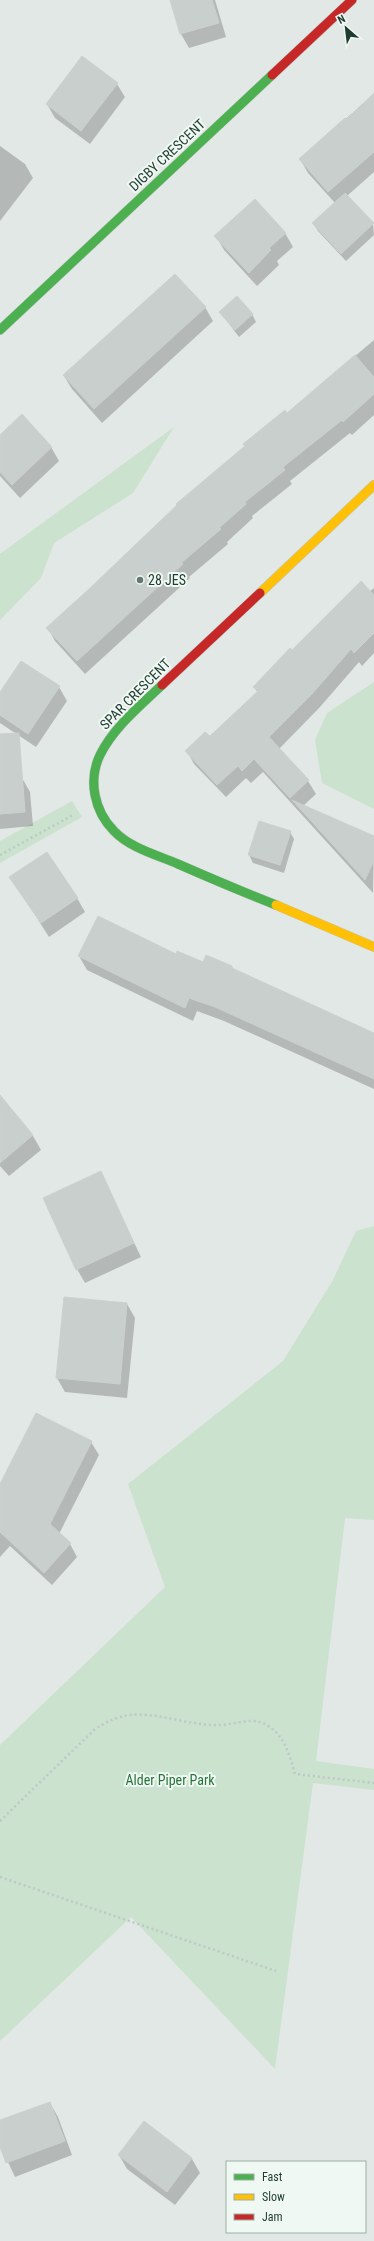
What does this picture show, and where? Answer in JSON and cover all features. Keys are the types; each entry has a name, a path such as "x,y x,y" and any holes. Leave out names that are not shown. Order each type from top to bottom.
{"street":[{"name":"DIGBY CRESCENT","path":"0,330 352,0"},
{"name":"SPAR CRESCENT","path":"374,485 122,723 103,748 95,767 91,786 96,802 113,830 137,847 374,947"}],"path":[{"path":"0,855 96,802"},
{"path":"0,1821 95,1729 114,1718 130,1715 151,1715 219,1725 252,1721 266,1724 280,1735 288,1749 294,1774 374,1783"},
{"path":"0,1877 276,1971"}],"green space":[{"path":"174,427 133,493 54,543 41,578 0,620 0,554"},
{"path":"374,682 374,809 322,783 315,740 327,713"},
{"path":"72,801 82,817 0,863 0,841"},
{"name":"Alder Piper Park","path":"374,1226 374,1520 345,1518 316,1761 374,1769 374,1790 313,1783 275,2069 131,1917 0,2041 0,1745 165,1587 128,1484 283,1361 333,1280 356,1231"}],"building":[{"path":"170,0 212,0 219,23 180,34"},
{"path":"82,56 118,83 81,131 46,104"},
{"path":"374,93 374,152 328,192 299,159 345,118 346,120"},
{"path":"345,193 374,223 341,254 312,223"},
{"path":"255,199 286,233 269,248 271,250 249,273 214,236"},
{"path":"175,274 206,307 94,409 63,375"},
{"path":"237,296 253,314 235,330 219,312"},
{"path":"355,355 374,377 374,394 343,422 342,420 283,467 285,470 245,502 246,504 219,528 221,529 181,563 183,564 77,661 46,628 88,590 177,505 176,504 245,446 243,444 285,410 287,413"},
{"path":"22,414 52,447 12,485 0,472 0,435"},
{"path":"361,581 374,595 374,633 354,653 351,649 312,694 269,737 309,780 290,798 254,759 242,771 238,766 217,785 185,751 205,732 210,736 258,691 253,687 290,648 292,650"},
{"path":"21,661 60,686 28,734 0,715 0,692"},
{"path":"19,733 25,812 0,814 0,734"},
{"path":"292,800 374,836 374,860 365,880"},
{"path":"259,821 291,831 280,865 248,855"},
{"path":"47,852 78,898 41,923 9,877"},
{"path":"98,916 176,954 177,951 203,962 206,955 232,966 232,968 374,1033 374,1079 215,1007 189,998 185,1008 78,956"},
{"path":"0,1095 33,1135 0,1163"},
{"path":"101,1171 134,1243 76,1270 43,1198"},
{"path":"64,1297 127,1303 120,1384 56,1378"},
{"path":"36,1413 92,1441 50,1524 71,1543 44,1573 0,1532 0,1484"},
{"path":"50,2102 65,2141 6,2163 0,2147 0,2120"},
{"path":"144,2121 192,2158 167,2192 118,2155"}],"traffic: fast":[{"path":"0,330 272,75"},
{"path":"162,685 136,709 112,735 100,755 96,765 94,785 95,795 102,814 107,823 120,837 136,847 276,905"}],"traffic: slow":[{"path":"260,593 374,485"},
{"path":"276,905 374,947"}],"traffic: jam":[{"path":"272,75 352,0"},
{"path":"162,685 260,593"}],"place":[{"name":"28 JES","path":"140,580"}]}
